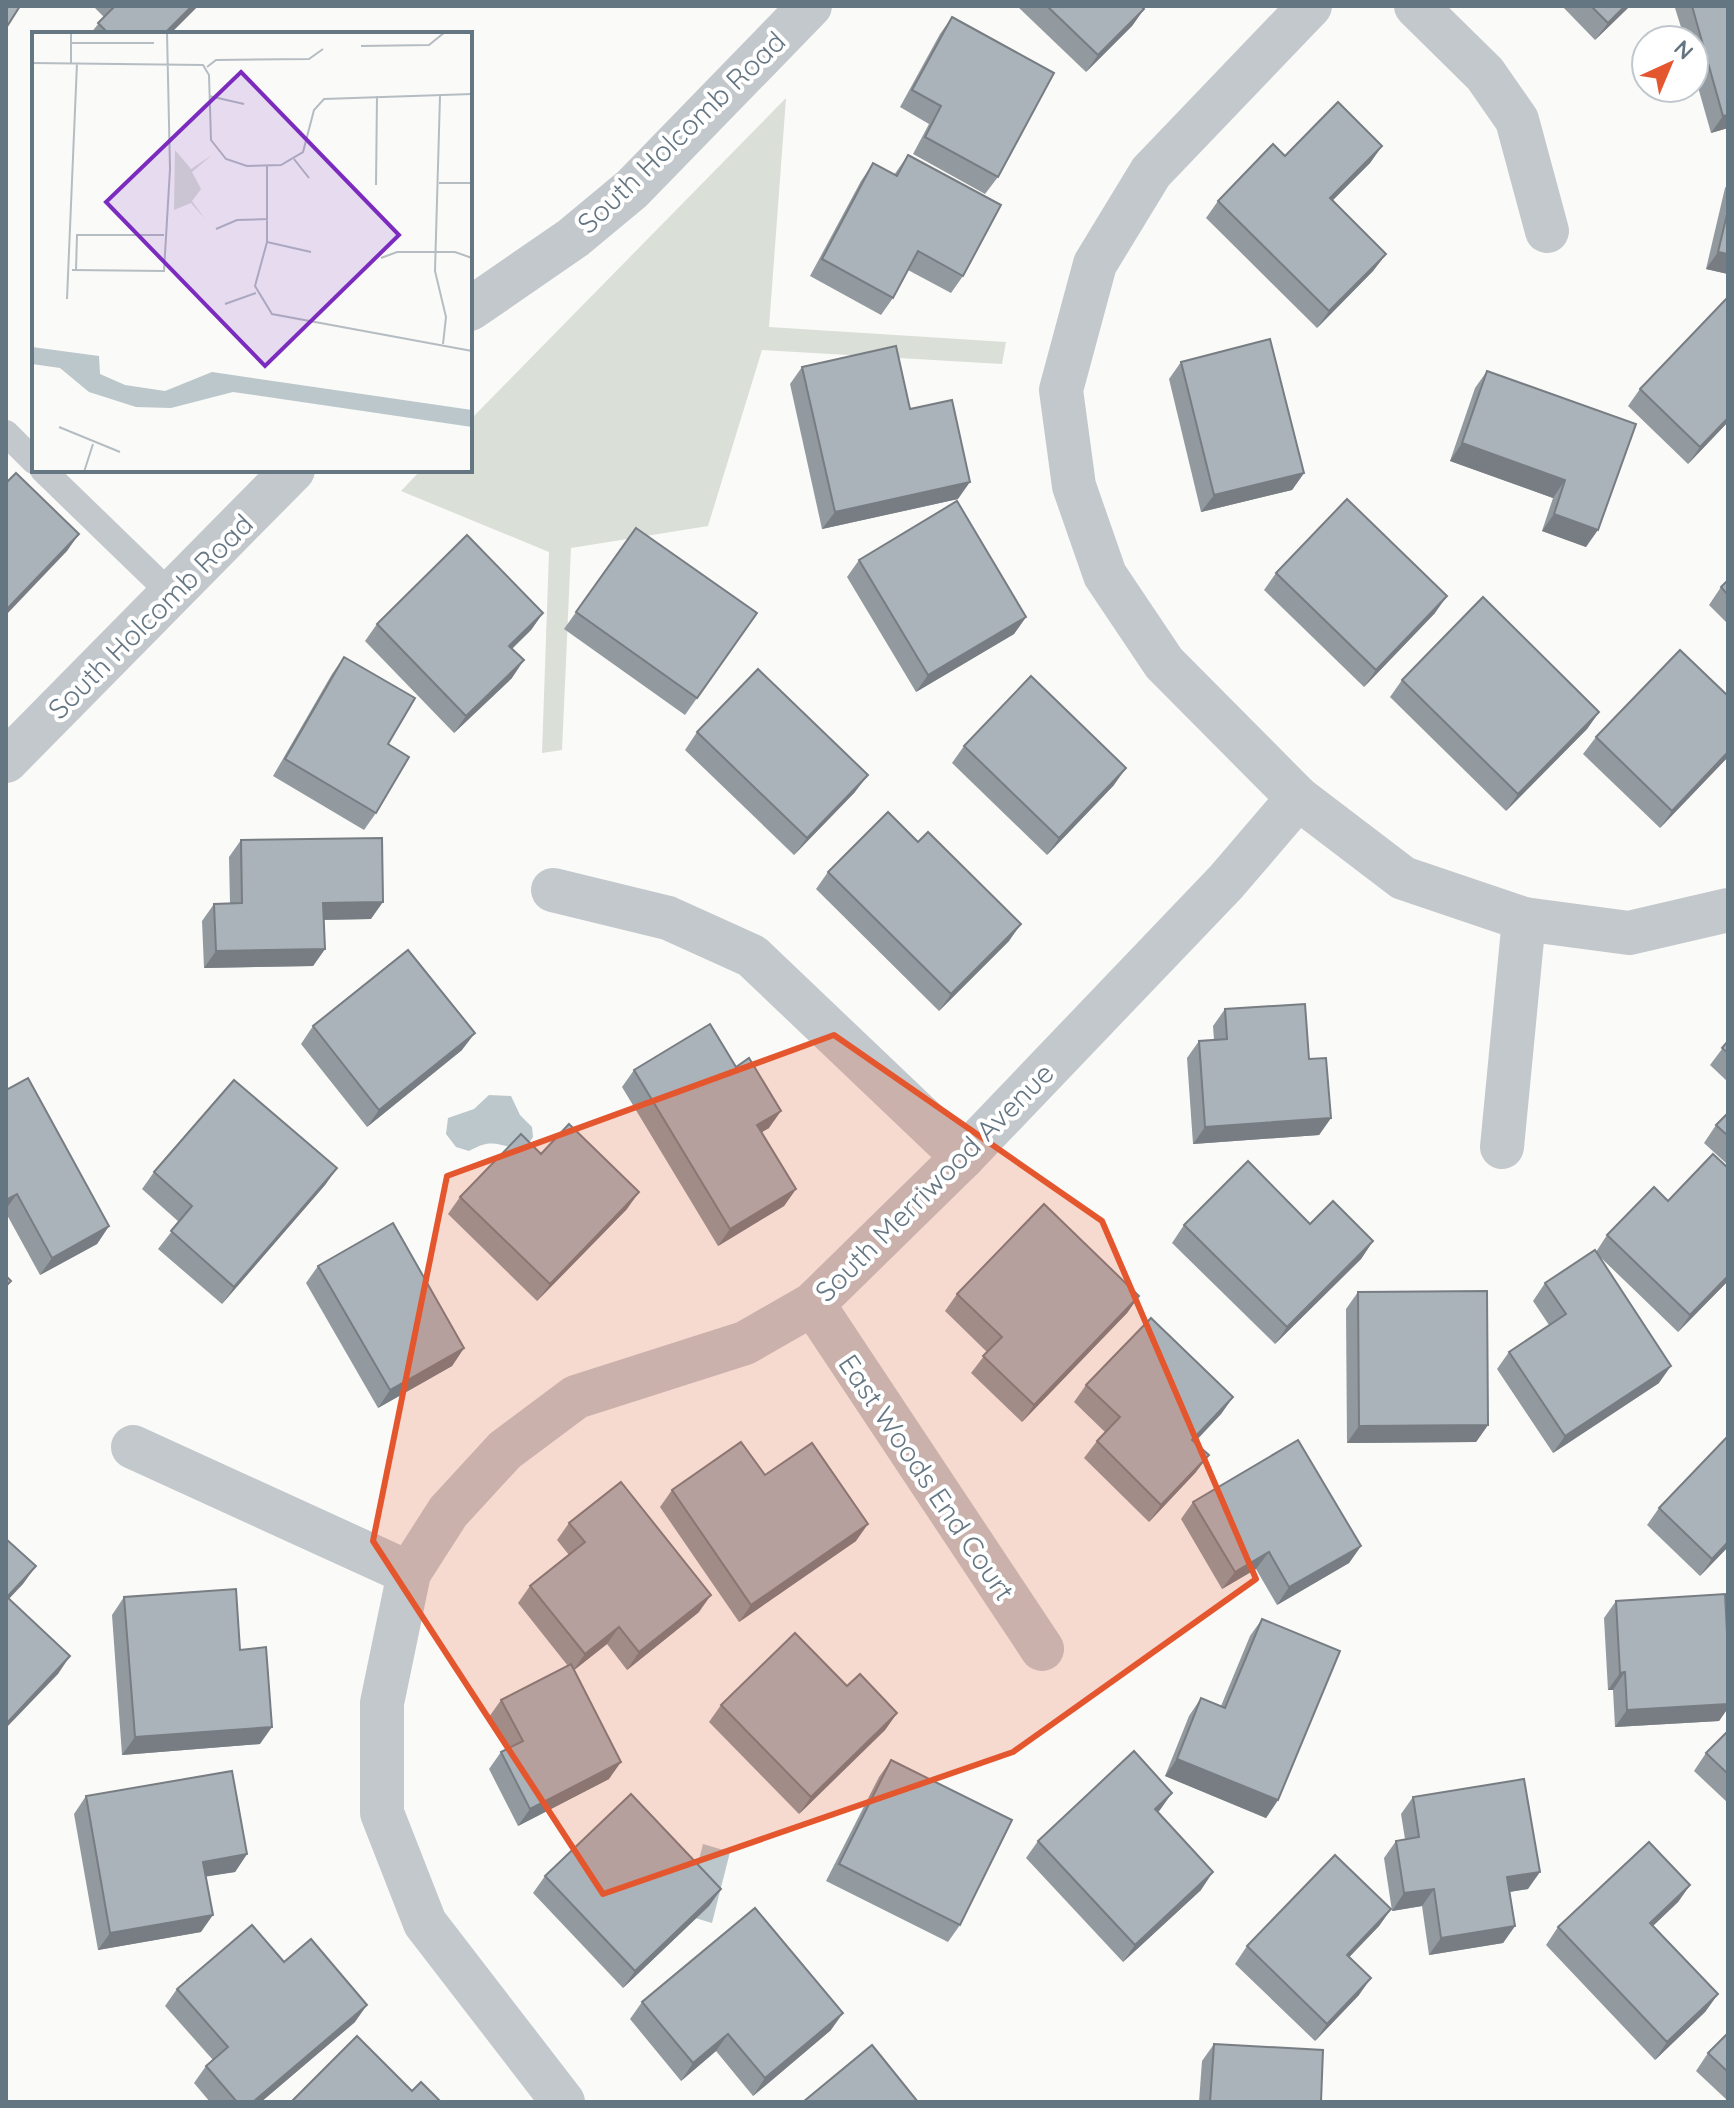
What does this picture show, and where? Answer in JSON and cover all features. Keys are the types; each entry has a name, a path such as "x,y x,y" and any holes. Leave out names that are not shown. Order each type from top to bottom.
{"street":[{"name":"South Holcomb Road","path":"472,308 573,238 632,189 810,6"},
{"path":"1310,6 1151,172 1095,264 1061,390 1074,486 1105,575 1164,663 1298,798 1403,878 1524,919 1629,933 1728,910"},
{"path":"1416,6 1485,74 1517,120 1547,231"},
{"name":"South Holcomb Road","path":"6,761 173,596 291,472"},
{"name":"South Merriwood Avenue","path":"409,1573 448,1512 505,1450 576,1397 745,1343 813,1304 963,1157 1226,882 1298,798"},
{"path":"553,890 668,918 752,956 963,1157"},
{"path":"1502,1147 1524,919"},
{"name":"East Woods End Court","path":"813,1304 1042,1649"},
{"path":"133,1447 409,1573 382,1703 382,1813 425,1923 563,2102"}],"lane":[{"path":"6,433 32,459"},
{"path":"45,472 173,596"}],"highlighted area":[{"path":"834,1035 1102,1221 1256,1579 1013,1752 603,1894 373,1541 447,1176"}],"shaded area":[{"path":"786,98 769,327 1006,342 1002,364 762,350 708,526 571,548 562,750 542,753 549,552 401,491 419,472 472,472 472,418"},
{"path":"489,1095 511,1096 520,1115 532,1127 533,1137 525,1149 485,1144 469,1151 456,1147 446,1134 448,1118 474,1109"},
{"path":"703,1844 730,1852 712,1923 685,1915"}],"building":[{"path":"6,6 20,6 6,28"},
{"path":"115,6 192,6 166,32 107,32 98,23"},
{"path":"1047,6 1141,6 1144,9 1098,55"},
{"path":"1591,6 1625,6 1608,23"},
{"path":"1692,6 1728,6 1728,115 1723,116 1710,70 1710,24 1697,24"},
{"path":"952,17 1054,73 998,177 925,137 941,106 912,90"},
{"path":"1338,102 1382,146 1330,198 1386,254 1329,311 1218,201 1273,144 1285,156"},
{"path":"908,155 1001,205 963,276 918,251 893,298 822,259 873,163 897,176"},
{"path":"1728,210 1728,254 1718,252"},
{"path":"1728,297 1728,418 1700,447 1640,389"},
{"path":"1270,339 1304,473 1214,495 1181,362"},
{"path":"896,346 910,409 952,400 970,482 835,512 802,367"},
{"path":"1487,371 1636,424 1598,530 1554,514 1565,480 1462,443"},
{"path":"16,473 79,534 6,610 6,483"},
{"path":"1347,499 1447,596 1376,670 1276,573"},
{"path":"957,501 1026,617 928,675 859,560"},
{"path":"636,528 757,613 697,698 576,612"},
{"path":"467,535 543,613 509,646 524,660 466,716 377,624"},
{"path":"1728,580 1728,595 1721,587"},
{"path":"1483,597 1599,712 1518,794 1402,680"},
{"path":"1680,650 1728,694 1728,752 1672,811 1596,737"},
{"path":"344,657 415,698 388,744 409,757 376,813 285,759"},
{"path":"758,669 868,775 807,838 697,732"},
{"path":"1031,676 1126,768 1059,838 964,746"},
{"path":"888,812 918,842 928,832 1021,924 951,994 828,872"},
{"path":"382,838 383,902 323,903 325,949 216,951 214,904 242,903 241,840"},
{"path":"408,950 475,1033 379,1110 313,1026"},
{"path":"1305,1004 1309,1059 1326,1058 1331,1118 1205,1127 1199,1041 1227,1039 1225,1009"},
{"path":"710,1024 736,1067 749,1058 781,1111 757,1125 796,1189 730,1229 634,1070"},
{"path":"28,1078 109,1226 52,1258 17,1194 6,1200 6,1090"},
{"path":"234,1080 337,1168 234,1287 171,1231 192,1206 154,1172"},
{"path":"1728,1113 1728,1136 1716,1125"},
{"path":"569,1124 639,1192 550,1284 460,1197 521,1134 541,1154"},
{"path":"1713,1154 1728,1168 1728,1276 1690,1315 1607,1235 1654,1187 1668,1201"},
{"path":"1248,1161 1310,1224 1333,1201 1373,1241 1287,1327 1184,1225"},
{"path":"1044,1204 1139,1296 1034,1405 983,1356 1002,1337 957,1294"},
{"path":"393,1223 464,1348 390,1390 318,1266"},
{"path":"1595,1250 1671,1366 1565,1436 1509,1352 1566,1314 1545,1283"},
{"path":"1487,1291 1488,1425 1359,1426 1358,1292"},
{"path":"1151,1318 1233,1397 1192,1440 1209,1455 1161,1505 1097,1441 1120,1417 1086,1385"},
{"path":"1728,1436 1728,1542 1712,1559 1659,1508"},
{"path":"1298,1440 1361,1546 1289,1587 1269,1552 1235,1572 1193,1502"},
{"path":"741,1442 765,1475 812,1443 868,1524 751,1605 672,1490"},
{"path":"621,1482 711,1595 639,1652 619,1627 585,1654 530,1586 585,1542 569,1523"},
{"path":"6,1539 36,1566 7,1597 70,1656 6,1724"},
{"path":"236,1589 240,1650 266,1647 272,1727 135,1737 124,1597"},
{"path":"1725,1594 1728,1704 1627,1710 1625,1672 1620,1673 1616,1601"},
{"path":"1262,1619 1340,1651 1278,1800 1177,1759 1201,1698 1225,1708"},
{"path":"795,1633 847,1686 860,1674 897,1713 811,1797 721,1705"},
{"path":"571,1664 621,1762 530,1809 501,1752 523,1741 501,1700"},
{"path":"1728,1731 1728,1774 1706,1753"},
{"path":"1134,1751 1172,1793 1155,1809 1213,1872 1135,1945 1038,1841"},
{"path":"891,1760 1012,1820 960,1925 839,1864"},
{"path":"232,1771 247,1854 203,1862 213,1915 110,1933 86,1796"},
{"path":"1524,1779 1540,1872 1507,1877 1515,1926 1441,1938 1434,1889 1404,1893 1396,1841 1419,1837 1413,1797"},
{"path":"631,1794 721,1889 635,1971 545,1876"},
{"path":"1649,1842 1690,1885 1650,1923 1718,1994 1667,2042 1558,1927"},
{"path":"1335,1855 1391,1909 1347,1955 1371,1978 1327,2024 1247,1946"},
{"path":"755,1908 843,2013 765,2078 728,2034 693,2063 642,2002"},
{"path":"252,1925 284,1962 311,1939 367,2005 253,2102 237,2102 206,2066 228,2047 177,1989"},
{"path":"1728,2033 1728,2072 1708,2053"},
{"path":"357,2036 412,2091 421,2082 441,2102 291,2102"},
{"path":"1214,2044 1323,2050 1321,2102 1210,2102"},
{"path":"872,2045 918,2102 803,2102"}]}
